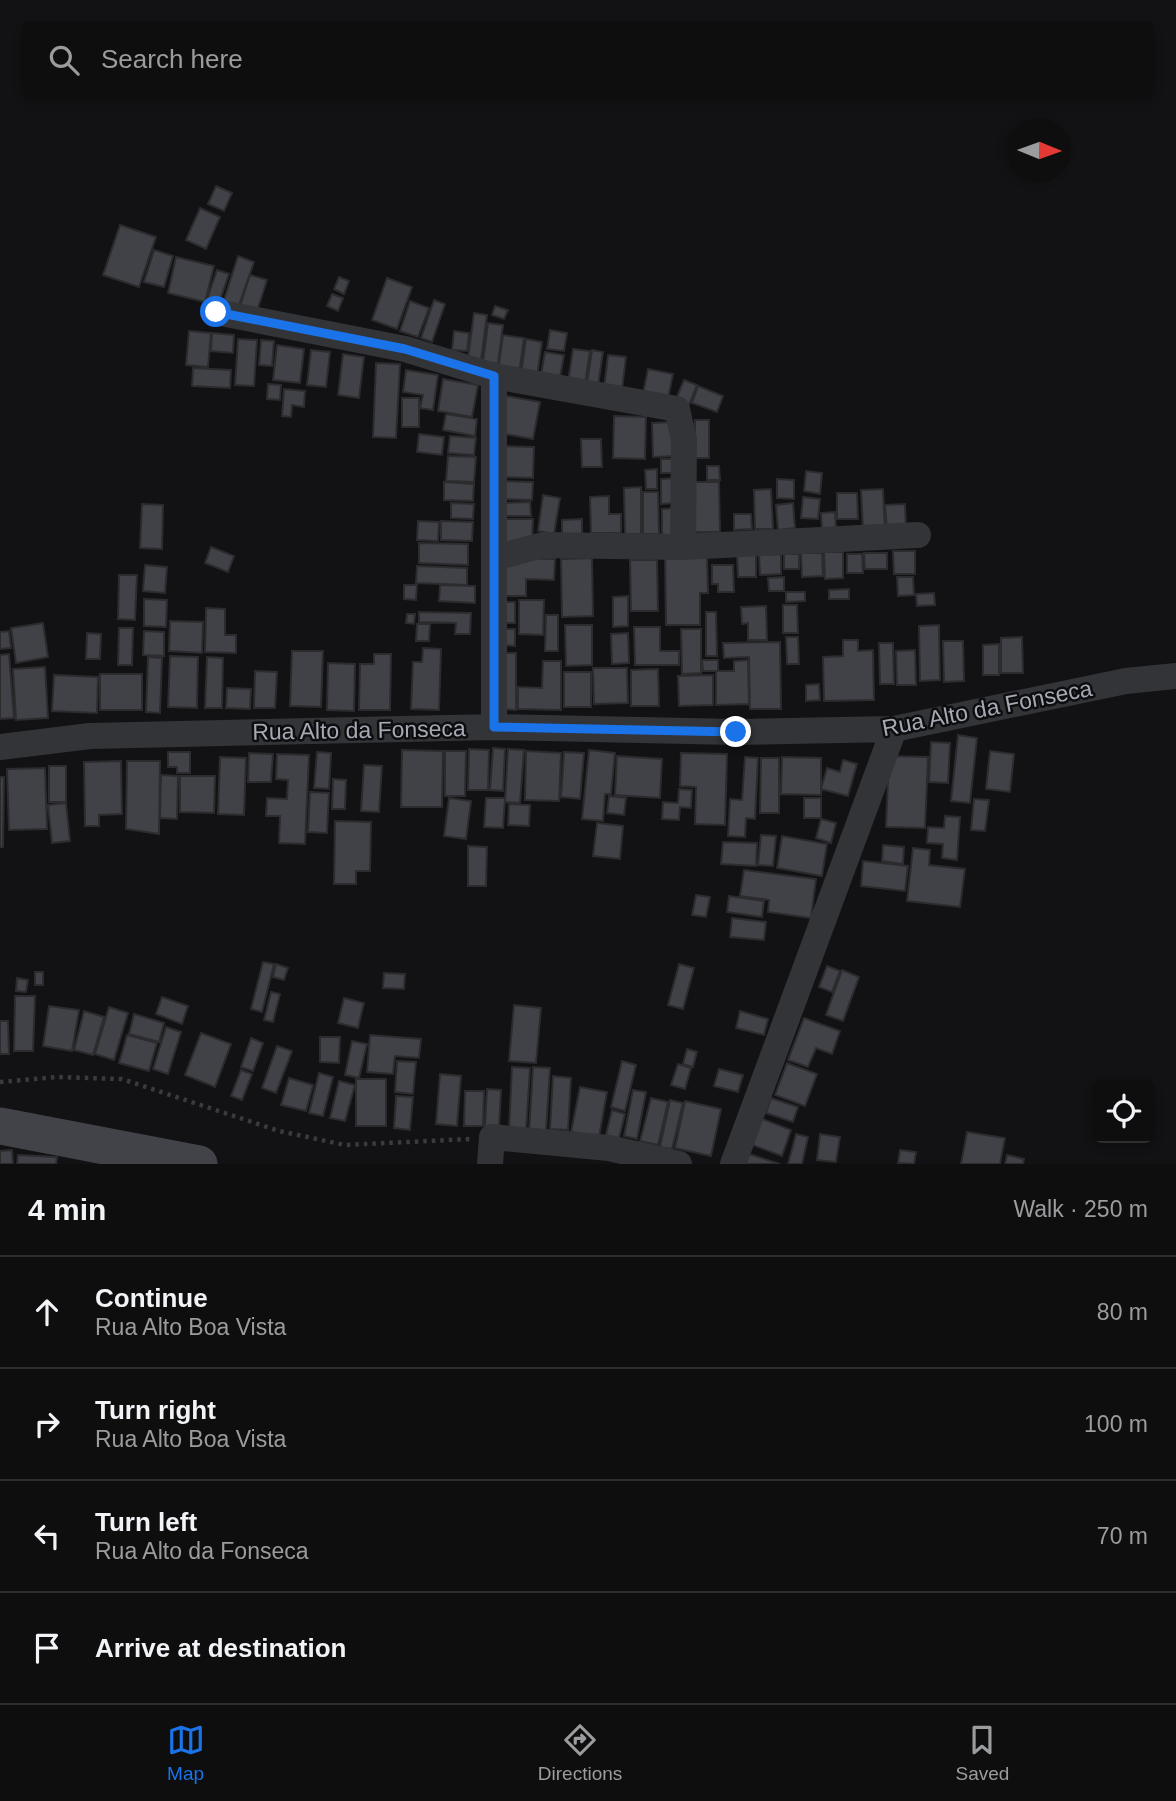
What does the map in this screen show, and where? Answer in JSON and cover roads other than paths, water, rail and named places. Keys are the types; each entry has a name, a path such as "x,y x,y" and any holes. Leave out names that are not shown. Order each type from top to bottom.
{"street":[{"path":"216,312 405,349 494,376 677,409 684,440 683,548"},
{"path":"494,376 494,727"},
{"path":"494,558 543,545 683,548 918,535"},
{"name":"Rua Alto da Fonseca","path":"0,747 90,736 494,727 736,732 894,729 1126,681 1176,676"},
{"path":"733,1164 894,729"},
{"path":"0,1126 200,1164"},
{"path":"490,1164 492,1137 609,1148 679,1164"}]}
